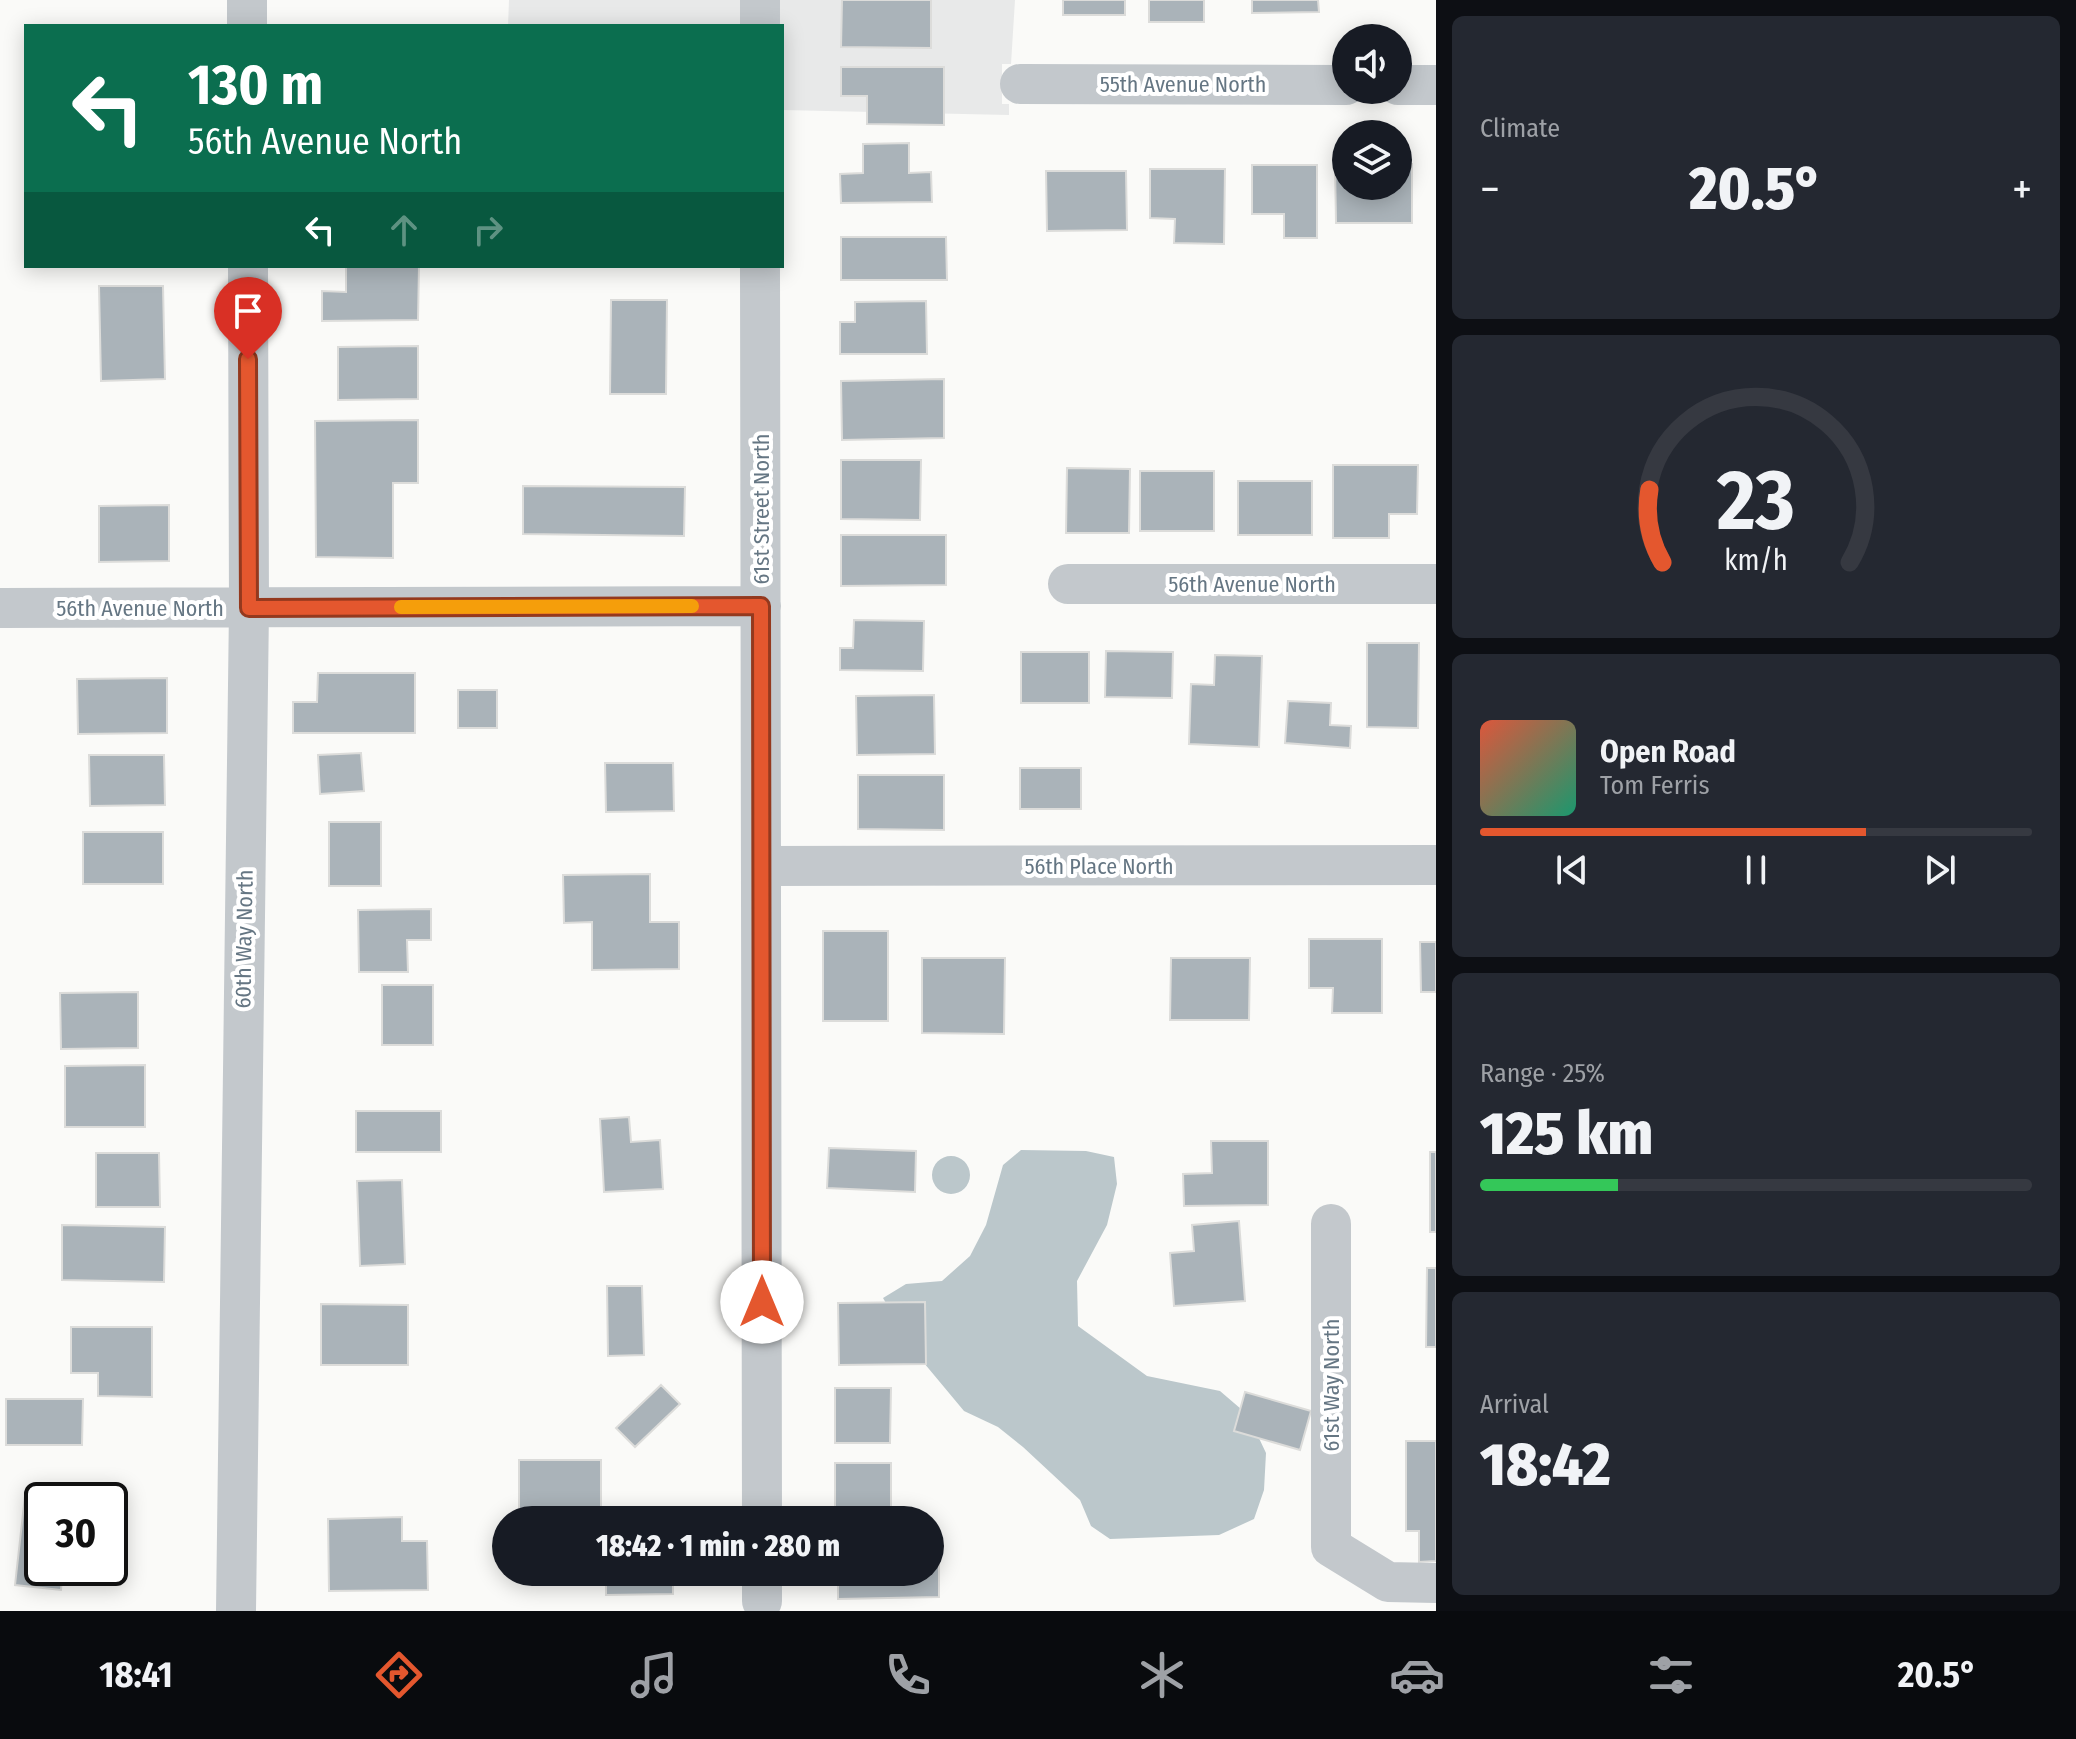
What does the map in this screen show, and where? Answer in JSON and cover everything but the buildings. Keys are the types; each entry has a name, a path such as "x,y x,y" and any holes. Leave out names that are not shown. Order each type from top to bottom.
{"street":[{"path":"247,0 247,24"},
{"path":"760,0 760,24"},
{"name":"55th Avenue North","path":"1020,84 1332,85"},
{"path":"1412,85 1436,85"},
{"name":"60th Way North","path":"236,1611 249,608 248,268"},
{"name":"61st Street North","path":"760,268 762,1506"},
{"name":"56th Avenue North","path":"1068,584 1436,584"},
{"name":"56th Avenue North","path":"0,608 761,606"},
{"name":"56th Place North","path":"763,866 1436,865"},
{"name":"61st Way North","path":"1331,1224 1331,1547 1388,1582 1436,1583"}],"shaded area":[{"path":"509,0 742,0 742,24 508,24"},
{"path":"778,0 1015,0 1011,64 1002,64 1002,104 1009,104 1009,115 784,110 784,24 778,24"},
{"path":"1021,1150 1086,1151 1114,1157 1117,1184 1107,1225 1077,1281 1078,1326 1147,1376 1220,1391 1248,1415 1266,1453 1264,1490 1254,1519 1219,1535 1110,1539 1091,1526 1080,1500 1023,1447 998,1427 964,1411 914,1351 883,1298 906,1284 942,1281 970,1256 986,1225 1003,1165"},
{"path":"951,1156 964,1162 970,1175 964,1188 951,1194 938,1188 932,1175 938,1162"}],"slow traffic":[{"path":"401,607 692,606"}],"route":[{"path":"248,359 249,608 761,606 762,1302"}]}
